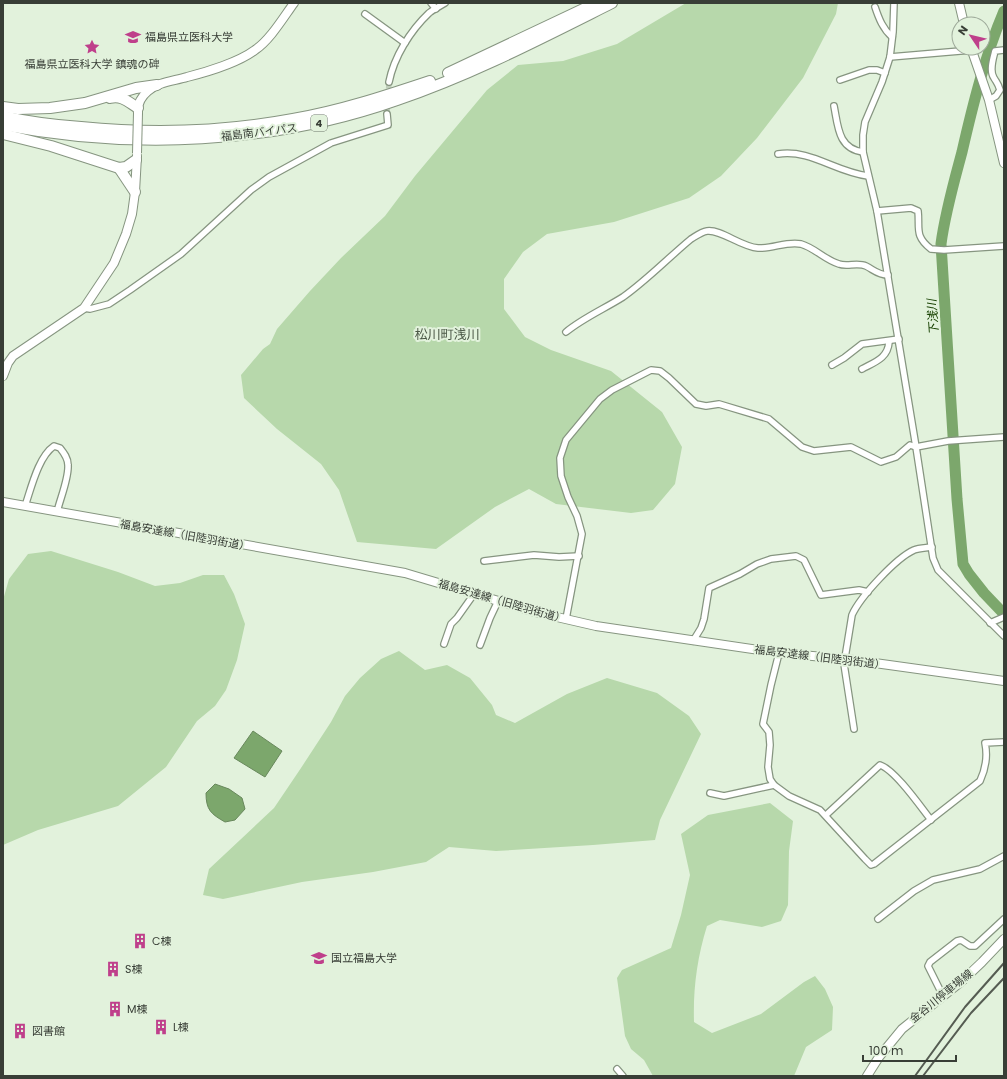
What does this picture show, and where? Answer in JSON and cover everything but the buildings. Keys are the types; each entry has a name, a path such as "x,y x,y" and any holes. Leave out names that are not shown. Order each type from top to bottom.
{"highway":[{"name":"福島南バイパス","path":"3,116 52,124 143,131 244,126 293,119 341,109 380,98 440,77 596,3"},
{"name":"福島南バイパス","path":"3,125 42,132 125,139 198,138 281,131 319,123 397,100 477,68 612,3"},
{"path":"85,103 136,88 157,85"},
{"path":"3,107 33,109 85,103 116,96 123,98 138,111"},
{"path":"3,134 51,146 119,168 126,167 137,156"},
{"path":"119,168 135,192"}],"main road":[{"path":"3,376 6,361 84,308 114,263 126,234 132,214 135,192 138,111 144,95 157,85 188,77 229,63 255,50 273,31 294,3"},
{"path":"959,3 962,16"},
{"path":"973,56 987,97 1004,163"},
{"name":"福島安達線（旧陸羽街道）","path":"3,502 405,573 535,612 596,626 693,641 846,659 1004,681"},
{"name":"金谷川停車場線","path":"867,1076 879,1057 902,1029 982,962 1004,939"}],"street":[{"path":"431,3 436,9"},
{"path":"389,82 392,68 405,43 426,17 445,3"},
{"path":"894,3 890,57 885,73 864,122 863,152 877,211 933,558 938,570 1004,636"},
{"path":"875,7 880,22 886,32 892,37"},
{"path":"365,14 405,43"},
{"path":"987,97 996,96 1000,90 991,71 995,51 1004,50"},
{"path":"890,57 951,51"},
{"path":"840,80 869,70 877,70 885,73"},
{"path":"834,106 844,143 849,148 863,152"},
{"path":"84,308 90,309 109,304 181,254 251,190 269,177 331,143 388,125 386,114"},
{"path":"778,154 787,152 799,153 850,173 868,176"},
{"path":"877,211 912,208 918,211 920,238 928,247 935,250 1004,246"},
{"path":"566,332 576,324 601,311 624,296 691,239 702,232 709,230 719,233 748,247 760,249 790,243 802,244 838,264 866,266 881,275 888,275"},
{"path":"832,365 862,344 899,340"},
{"path":"862,369 885,355 889,342"},
{"path":"566,619 582,534 577,516 568,497 561,476 560,458 566,440 600,399 612,390 651,370 660,371 696,404 706,406 719,404 769,419 802,447 814,451 851,447 881,462 896,457 910,445 916,447 956,440 1004,437"},
{"path":"25,506 33,480 41,462 50,449 54,446 60,448 68,465 67,476 57,512"},
{"path":"854,728 844,664 852,615 855,608 898,560 914,550 932,547"},
{"path":"484,561 534,555 559,557 579,556"},
{"path":"693,641 704,619 709,588 714,584 740,574 757,564 771,559 796,556 804,560 821,595 859,590 868,592"},
{"path":"444,644 451,624 474,594"},
{"path":"480,645 498,601"},
{"path":"990,623 1002,618"},
{"path":"779,652 763,724 769,732 770,779 774,785 789,796 820,810 826,815 871,865 980,781 988,754 986,743 1004,742"},
{"path":"826,815 880,765 884,766 894,775 931,820"},
{"path":"710,793 724,796 774,785"},
{"path":"878,919 914,891 933,880 980,869 1004,856"},
{"path":"943,996 930,972 928,966 930,962 957,941 961,940 970,946 975,946 1004,919"},
{"path":"617,1069 623,1076"}],"shaded area":[{"path":"686,3 838,3 836,14 803,78 757,138 721,176 689,198 614,222 547,234 523,252 504,279 504,309 525,337 551,350 611,371 662,412 682,447 675,484 653,510 631,513 556,504 529,489 495,507 436,549 357,542 339,490 321,464 277,429 244,398 241,375 263,349 270,344 277,329 310,291 341,258 385,216 415,176 487,90 518,65 563,61 617,44"},
{"path":"51,551 118,572 155,586 180,583 203,575 224,575 234,594 245,624 237,660 226,690 215,706 197,721 166,767 118,806 38,830 3,845 3,600 9,579 28,554"},
{"path":"399,651 425,670 447,665 470,678 492,705 496,715 515,723 567,694 607,678 657,693 689,716 701,734 660,820 655,840 496,851 449,847 426,862 373,872 302,882 223,899 203,895 209,869 274,808 331,722 345,696 360,678 381,659"},
{"path":"253,731 282,751 265,777 234,758"},
{"path":"215,784 229,789 242,798 245,809 235,820 225,822 213,814 208,808 206,793"},
{"path":"770,803 793,821 789,851 788,905 781,921 762,927 720,920 707,926 696,974 694,1022 712,1033 761,1014 804,982 815,976 825,989 833,1007 832,1030 806,1047 794,1076 653,1076 644,1060 631,1049 625,1036 617,978 622,970 671,948 681,915 690,875 681,834 708,815"}],"waterway":[{"name":"下浅川","path":"1004,11 991,45 975,98 947,209 941,244 957,499 963,564 984,593 1004,614"}],"tunnel":[{"path":"387,114 389,82"}],"railway":[{"path":"915,1076 965,1007 1004,963"},
{"path":"923,1076 971,1013 1004,978"}],"place":[{"name":"福島県立医科大学","path":"133,37"},
{"name":"福島県立医科大学 鎮魂の碑","path":"92,47"},
{"name":"C棟","path":"140,941"},
{"name":"国立福島大学","path":"319,958"},
{"name":"S棟","path":"113,969"},
{"name":"M棟","path":"115,1009"},
{"name":"L棟","path":"161,1027"},
{"name":"図書館","path":"20,1031"}],"district":[{"name":"松川町浅川","path":"447,334"}]}
